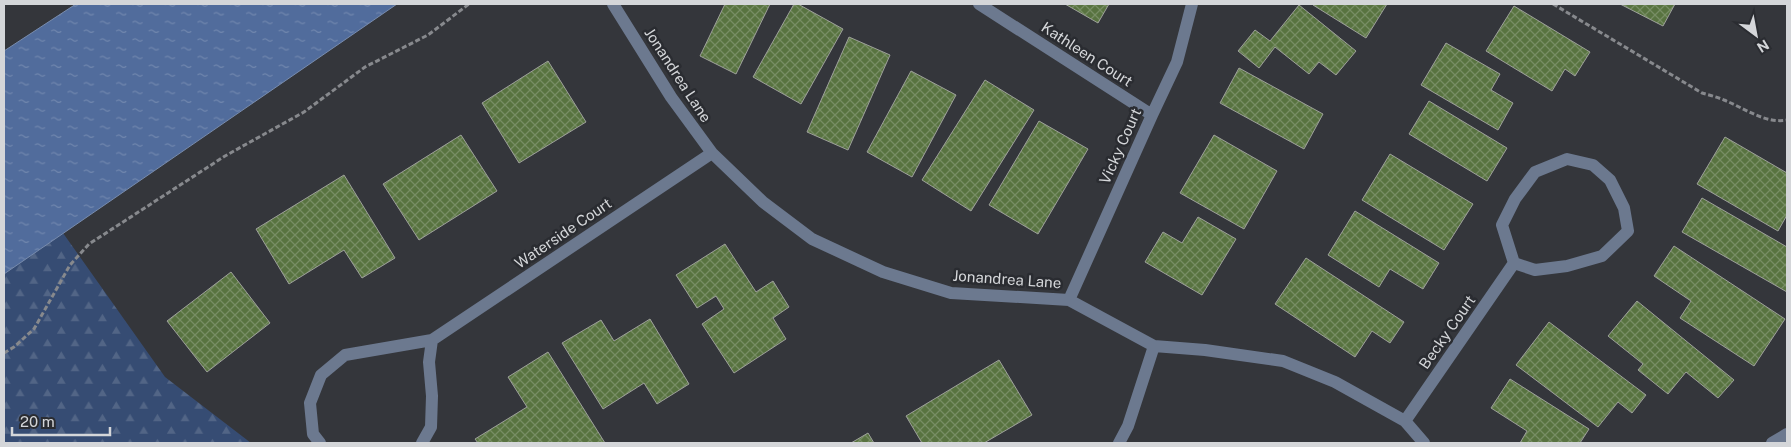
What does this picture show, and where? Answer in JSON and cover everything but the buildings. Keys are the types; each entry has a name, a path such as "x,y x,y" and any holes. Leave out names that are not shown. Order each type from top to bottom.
{"street":[{"name":"Jonandrea Lane","path":"613,4 672,98 712,153 764,202 812,239 883,272 951,293 1069,300 1154,346 1205,350 1283,361 1336,382 1406,421 1424,443"},
{"name":"Kathleen Court","path":"979,4 1152,115"},
{"name":"Vicky Court","path":"1069,300 1177,62 1192,4"},
{"name":"Waterside Court","path":"320,443 313,434 310,403 321,375 345,355 432,340 712,153"},
{"path":"1567,159 1593,165 1610,180 1624,208 1628,231 1602,256 1567,266 1534,270 1514,263 1502,225 1515,199 1536,172 1567,159"},
{"name":"Becky Court","path":"1406,421 1514,263"},
{"path":"422,443 431,427 432,396 429,362 432,340"},
{"path":"1119,443 1128,426 1154,346"},
{"path":"1772,443 1787,434"}],"path":[{"path":"4,353 14,347 34,329 70,265 89,244 225,156 304,112 365,67 428,35 469,4"},
{"path":"1553,4 1702,93 1722,99 1758,116 1780,121 1787,120"}],"green space":[{"path":"63,233 165,377 251,443 4,443 4,274"}],"water":[{"path":"76,4 397,4 4,274 4,51"}]}
